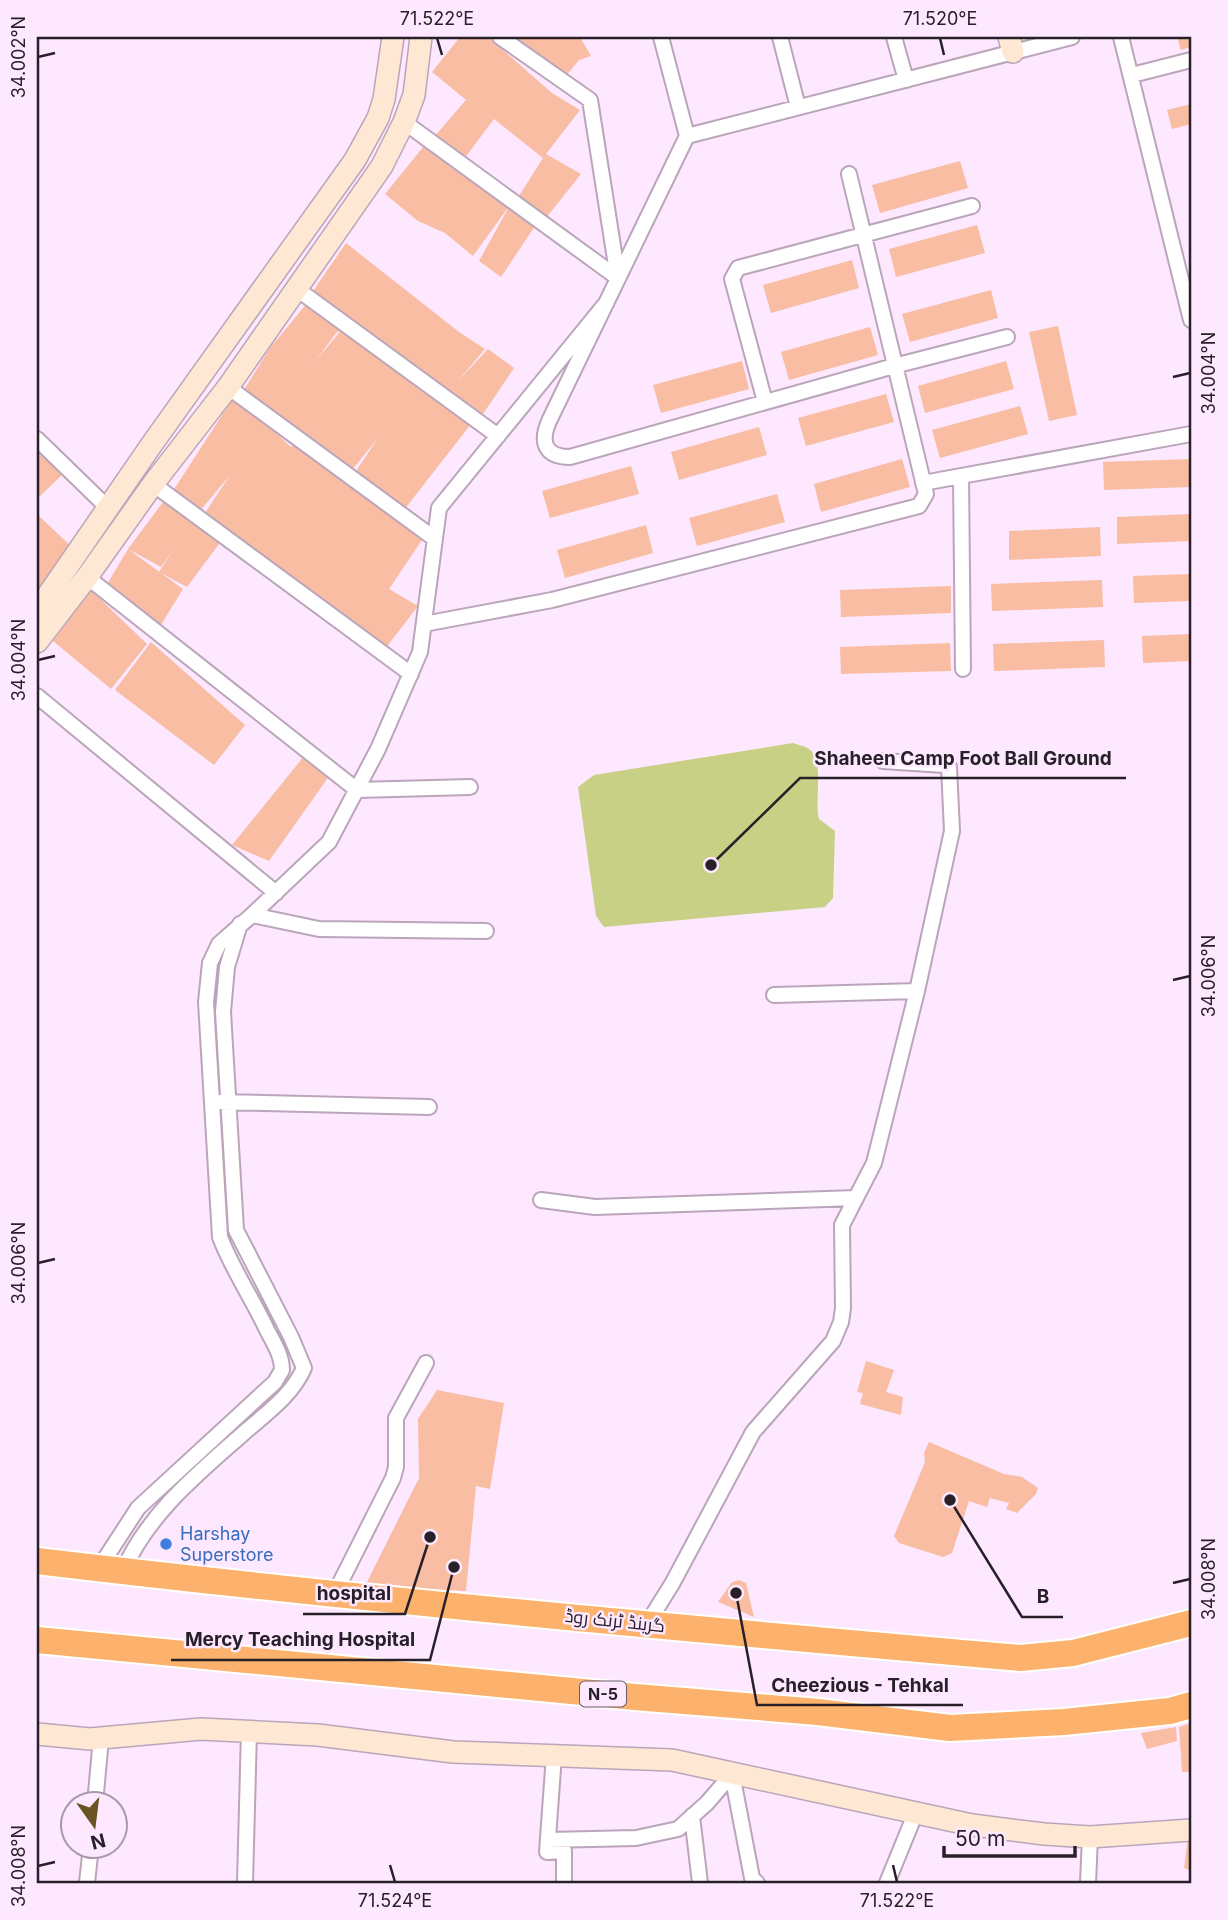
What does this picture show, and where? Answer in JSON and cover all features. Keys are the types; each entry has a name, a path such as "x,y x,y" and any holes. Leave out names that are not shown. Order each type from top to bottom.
{"highway":[{"name":"گرینڈ ٹرنک روڈ","path":"37,1560 335,1593 1020,1658 1073,1653 1191,1623"},
{"name":"N-5","path":"37,1640 817,1712 950,1728 1064,1722 1170,1711 1191,1705"}],"street":[{"path":"37,611 355,160 378,118 384,100 393,37"},
{"path":"37,642 88,577 153,484 229,387 382,166 414,95 421,37"},
{"path":"500,37 590,100 618,278"},
{"path":"661,37 688,136 545,430 544,441 550,451 558,457 570,457 1007,337"},
{"path":"780,37 798,107"},
{"path":"894,37 906,80"},
{"path":"688,136 906,80 1011,44 1072,37"},
{"path":"1121,37 1191,320"},
{"path":"1132,75 1191,60"},
{"path":"404,122 618,278"},
{"path":"424,624 552,600 919,506 926,494 849,174"},
{"path":"765,402 733,279 738,268 972,206"},
{"path":"297,289 498,436"},
{"path":"111,1570 138,1508 275,1382 282,1370 278,1352 253,1300 229,1260 220,1237 206,1002 210,963 219,944 329,842 378,749 420,652 439,508 607,302"},
{"path":"229,387 435,539"},
{"path":"923,483 1191,434"},
{"path":"37,439 108,508"},
{"path":"961,477 963,669"},
{"path":"153,484 411,674"},
{"path":"88,577 356,790 470,787"},
{"path":"37,696 276,893"},
{"path":"647,1624 672,1584 753,1432 833,1341 841,1322 842,1225 874,1163 917,991 952,831 949,767 883,761"},
{"path":"247,919 319,929 486,931"},
{"path":"111,1570 134,1547 153,1520 211,1462 285,1396 304,1368 236,1230 223,1012 224,984 247,919"},
{"path":"774,995 917,991"},
{"path":"213,1102 429,1107"},
{"path":"541,1200 595,1207 855,1198"},
{"path":"335,1593 393,1478 396,1467 396,1418 426,1363"},
{"path":"37,1734 100,1738 201,1729 318,1735 453,1752 672,1760 972,1825 1044,1834 1090,1836 1191,1830"},
{"path":"244,1883 249,1731"},
{"path":"95,1790 100,1738"},
{"path":"554,1755 547,1852 564,1851 564,1883"},
{"path":"548,1840 636,1838 678,1829 732,1774"},
{"path":"732,1774 752,1878 757,1883"},
{"path":"887,1883 916,1812"},
{"path":"692,1816 700,1883"},
{"path":"1088,1883 1090,1836"},
{"path":"88,1883 90,1860"}],"green space":[{"path":"793,743 814,754 818,771 819,819 835,831 833,898 825,907 604,927 596,916 578,787 594,775"}],"building":[{"path":"460,37 488,37 552,93 580,110 546,154 581,174 546,218 519,196 543,158 494,119 464,159 434,137 466,100 432,72"},
{"path":"516,37 580,37 591,56 579,60 565,77"},
{"path":"1177,37 1191,37 1191,47 1181,50"},
{"path":"1191,104 1191,124 1172,129 1167,110"},
{"path":"424,146 480,187 482,184 537,223 501,277 479,261 510,205 473,256 445,233 418,221 385,194"},
{"path":"960,161 968,188 880,213 872,185"},
{"path":"977,225 985,253 896,277 889,249"},
{"path":"346,243 459,332 485,349 457,382 488,349 514,368 483,414 350,318 348,322 311,294"},
{"path":"852,260 859,288 771,313 763,285"},
{"path":"991,290 998,318 910,342 902,314"},
{"path":"308,302 471,424 404,510 356,471 378,438 352,470 242,393 270,348","holes":["342,329 315,362 336,333"]},
{"path":"1058,326 1077,415 1049,421 1029,332"},
{"path":"870,327 878,355 789,380 781,352"},
{"path":"742,361 749,389 661,413 653,385"},
{"path":"1006,361 1014,389 925,413 918,386"},
{"path":"886,394 894,422 806,446 798,418"},
{"path":"235,395 291,447 296,441 424,537 389,589 418,606 385,649 255,551 229,535 205,513 230,475 200,511 171,494"},
{"path":"1020,406 1028,434 940,458 932,430"},
{"path":"759,427 767,455 679,480 671,452"},
{"path":"37,441 65,472 37,499"},
{"path":"902,459 910,487 821,512 814,484"},
{"path":"1191,459 1191,487 1104,490 1103,462"},
{"path":"631,466 639,494 550,518 542,491"},
{"path":"777,494 785,522 697,546 689,518"},
{"path":"166,498 222,540 187,587 161,573 183,589 159,628 106,586 128,549","holes":["128,549 161,567 174,549 159,572"]},
{"path":"37,514 75,550 37,598"},
{"path":"1191,514 1191,541 1117,544 1117,517"},
{"path":"646,525 653,553 565,578 557,550"},
{"path":"1100,527 1101,556 1009,560 1009,531"},
{"path":"1191,574 1191,601 1134,603 1133,576"},
{"path":"1102,580 1103,607 992,611 991,584"},
{"path":"951,586 951,613 841,617 840,590"},
{"path":"91,590 147,644 111,689 53,641"},
{"path":"1191,634 1191,661 1143,663 1142,636"},
{"path":"1104,640 1105,667 994,671 993,644"},
{"path":"151,642 245,725 214,765 115,690"},
{"path":"950,643 951,671 841,674 840,647"},
{"path":"305,755 330,775 269,861 232,845"},
{"path":"866,1361 894,1370 886,1392 903,1397 901,1415 860,1404 863,1393 857,1392"},
{"path":"437,1390 504,1403 490,1489 476,1486 466,1591 365,1586 419,1478 418,1419"},
{"path":"929,1442 1004,1474 1022,1477 1038,1488 1036,1494 1017,1513 1006,1509 1009,1503 990,1498 987,1507 969,1501 952,1553 943,1557 899,1543 894,1536 925,1462 924,1453"},
{"path":"739,1580 746,1583 754,1617 718,1602 732,1582"},
{"path":"1191,1723 1191,1772 1182,1772 1179,1727"},
{"path":"1176,1727 1177,1741 1147,1749 1141,1733"},
{"path":"1188,1838 1191,1838 1191,1871 1184,1868"}],"place":[{"name":"Shaheen Camp Foot Ball Ground","path":"711,865"},
{"name":"B","path":"950,1500"},
{"name":"hospital","path":"430,1537"},
{"name":"Harshay Superstore","path":"166,1544"},
{"name":"Mercy Teaching Hospital","path":"454,1567"},
{"name":"Cheezious - Tehkal","path":"736,1593"}]}
